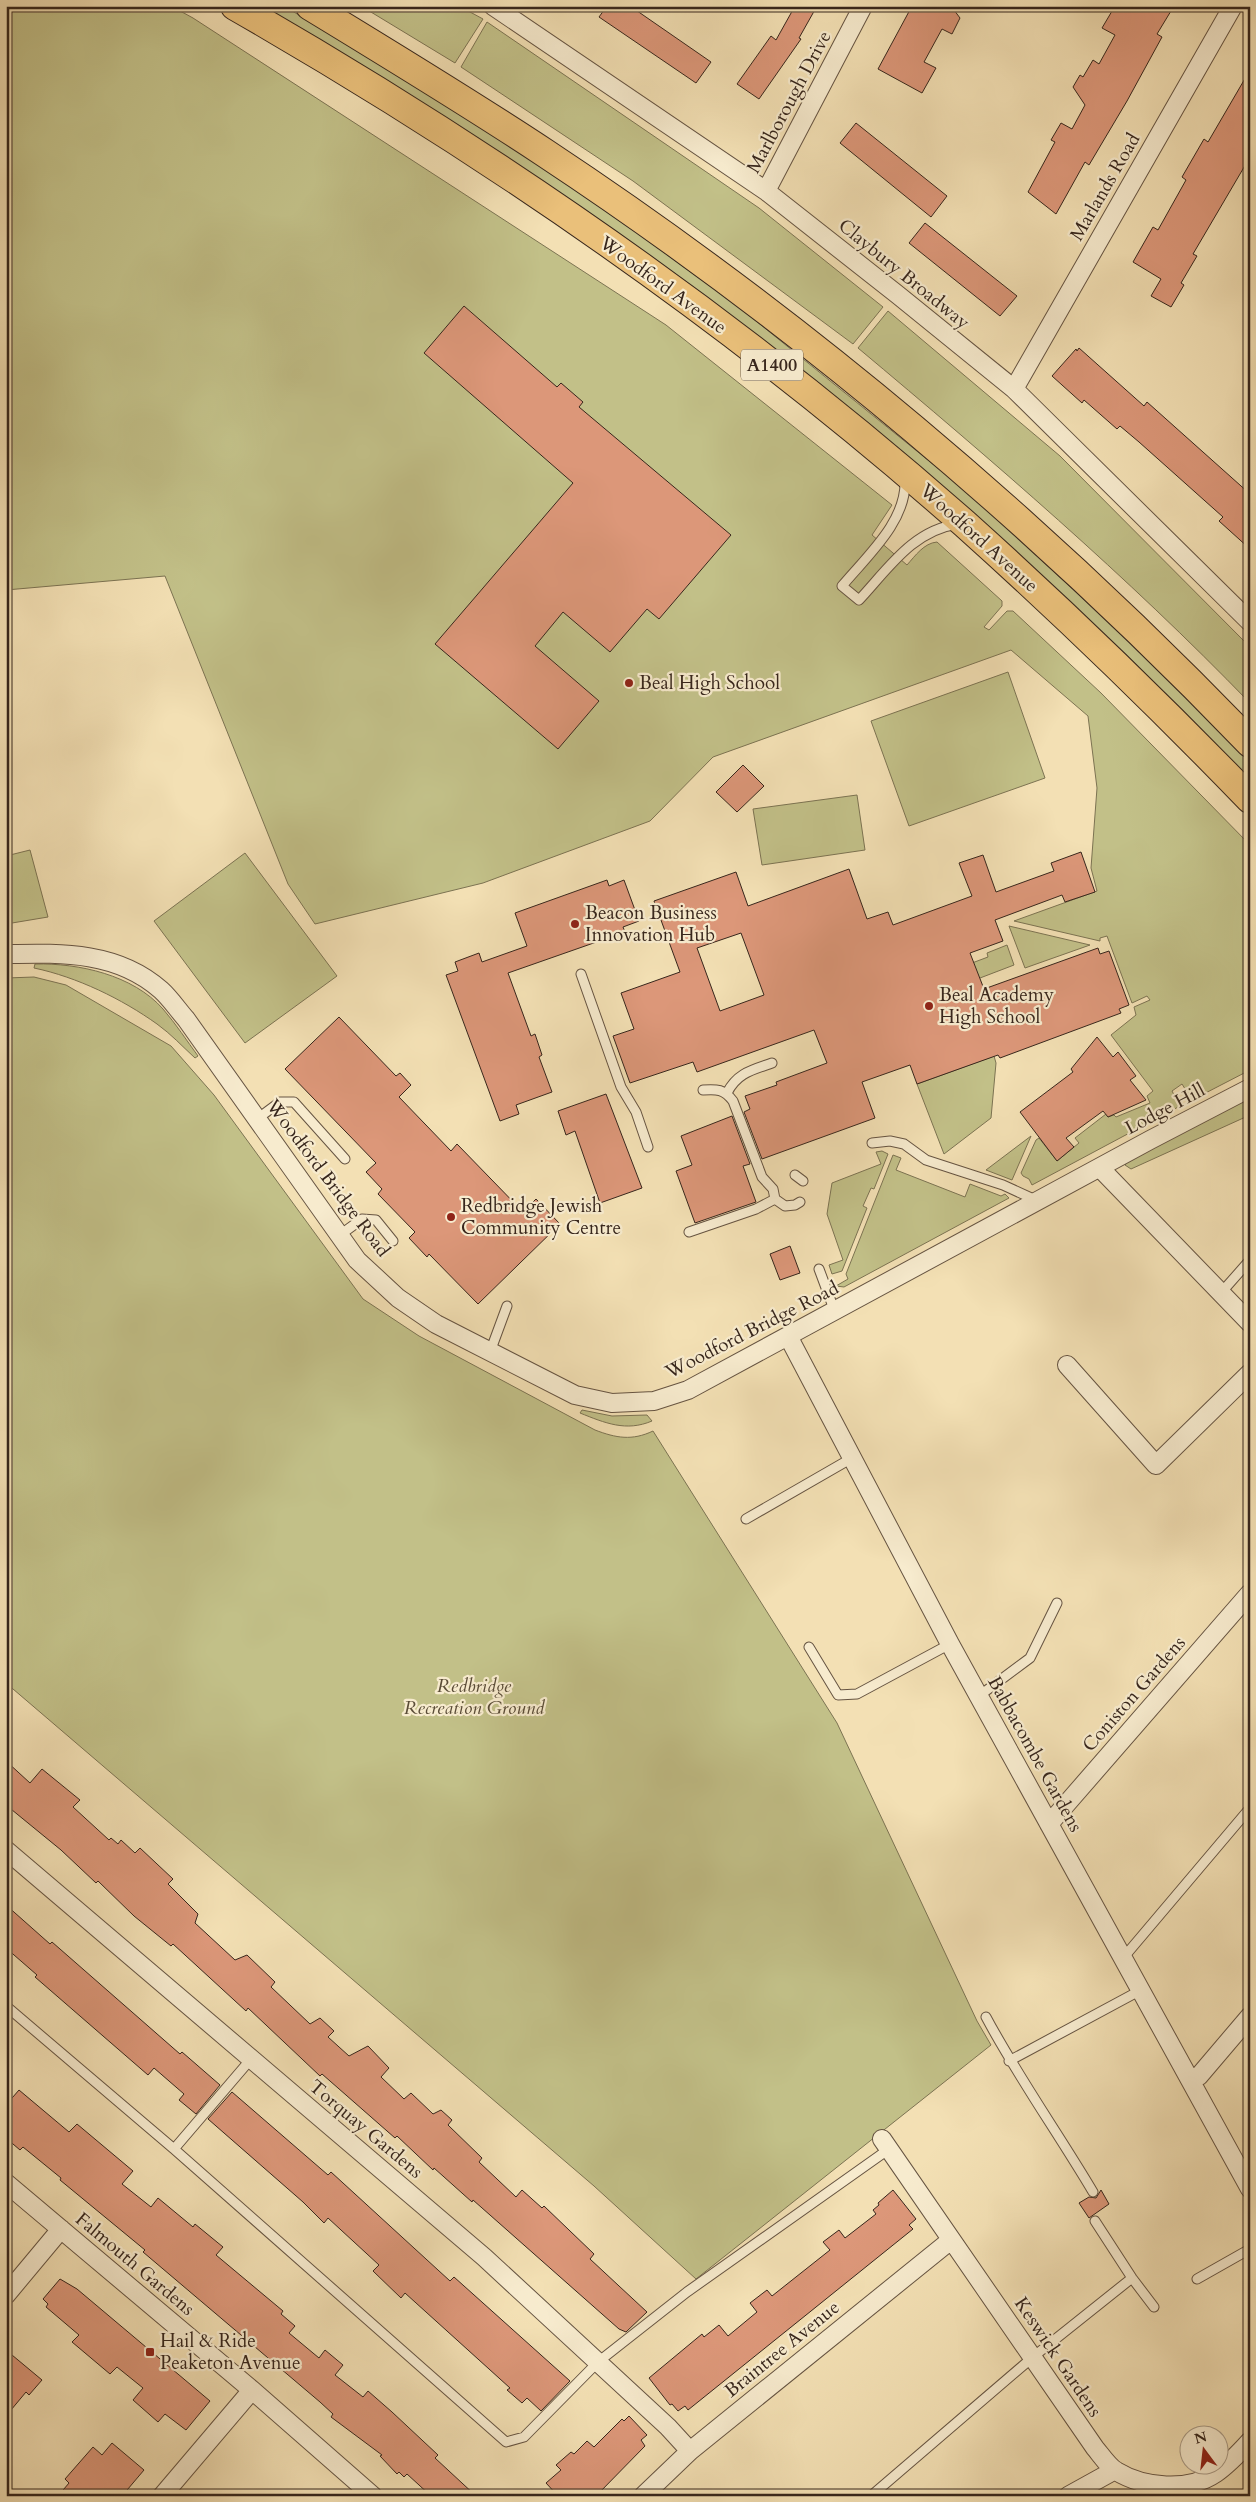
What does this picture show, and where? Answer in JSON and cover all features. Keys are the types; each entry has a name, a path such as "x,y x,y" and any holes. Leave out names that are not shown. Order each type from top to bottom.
{"highway":[{"name":"Woodford Avenue","path":"235,6 384,96 542,198 656,278 798,385 964,523 1064,614 1250,798"},
{"name":"Woodford Avenue","path":"310,6 403,62 546,154 676,246 820,354 955,464 1090,586 1250,743"}],"street":[{"name":"Claybury Broadway","path":"494,6 766,191 1014,389 1250,622"},
{"name":"Marlborough Drive","path":"766,191 863,6"},
{"name":"Marlands Road","path":"1014,389 1233,6"},
{"name":"Woodford Bridge Road","path":"6,954 59,953 96,957 130,970 160,990 186,1019 357,1260 398,1298 436,1324 575,1395 612,1403 654,1401 688,1390 1100,1168"},
{"name":"Lodge Hill","path":"1100,1168 1250,1088"},
{"path":"1100,1168 1250,1323"},
{"name":"Babbacombe Gardens","path":"788,1336 950,1644 1250,2189"},
{"path":"1067,1365 1156,1465 1250,1373"},
{"name":"Coniston Gardens","path":"1049,1824 1250,1593"},
{"name":"Torquay Gardens","path":"6,1850 484,2257 598,2362 690,2451"},
{"path":"1190,2080 1198,2076 1250,2016"},
{"name":"Keswick Gardens","path":"886,2144 1095,2448 1114,2470 1148,2485 1186,2485 1215,2474 1239,2454 1250,2441"},
{"name":"Falmouth Gardens","path":"6,2183 252,2390 373,2496"},
{"path":"6,2295 61,2229"},
{"name":"Braintree Avenue","path":"643,2496 690,2451 952,2240"},
{"path":"162,2496 252,2390"},
{"path":"1068,2496 1114,2470"}],"lane":[{"path":"904,472 905,492 893,524 842,586 859,600 913,542 942,526 964,523"},
{"path":"582,974 621,1087 636,1112 648,1147"},
{"path":"727,1093 732,1082 740,1074 772,1063"},
{"path":"703,1090 718,1089 727,1093 733,1101 762,1177 773,1189 776,1199 784,1206 796,1205 800,1202"},
{"path":"257,1119 280,1102 294,1102 345,1159"},
{"path":"872,1143 890,1141 904,1144 926,1160 1003,1185 1038,1201"},
{"path":"795,1175 803,1181"},
{"path":"689,1232 756,1209 776,1199"},
{"path":"340,1235 362,1219 376,1220 393,1241"},
{"path":"1220,1294 1250,1260"},
{"path":"819,1268 834,1312"},
{"path":"490,1352 507,1306"},
{"path":"746,1519 852,1458"},
{"path":"979,1696 1030,1658 1057,1603"},
{"path":"809,1648 838,1694 857,1694 950,1644"},
{"path":"1124,1957 1250,1808"},
{"path":"1009,2061 1141,1990"},
{"path":"6,2006 174,2148 506,2442 524,2437 598,2362 687,2292 886,2144"},
{"path":"986,2017 1009,2061 1068,2149 1093,2192"},
{"path":"174,2148 251,2059"},
{"path":"1095,2221 1132,2278 1154,2307"},
{"path":"1197,2279 1250,2249"},
{"path":"871,2496 1033,2357 1132,2278"}],"green space":[{"name":"Beal High School","path":"6,6 171,6 193,18 666,325 892,505 872,535 907,565 924,547 937,542 1002,601 1002,606 984,627 989,630 1007,611 1013,611 1101,693 1250,845 1250,1070 1192,1100 1182,1084 1172,1091 1180,1106 1032,1185 1029,1179 1021,1173 1036,1140 1039,1138 1057,1161 1079,1143 1075,1138 1106,1114 1108,1117 1114,1115 1116,1117 1150,1103 1147,1096 1153,1091 1111,1035 1136,1015 1134,1007 1150,1000 1147,996 1132,1003 1107,936 1100,938 1100,941 1014,921 1097,891 1091,868 1097,788 1088,716 1011,650 713,757 650,821 483,883 315,924 288,884 165,576 6,590"},
{"path":"258,6 284,6 516,149 625,224 735,304 970,494 1145,656 1250,762 1250,779 1074,607 965,507"},
{"path":"361,6 459,6 483,19 455,63"},
{"path":"487,22 759,208 883,307 853,344 633,181 461,67"},
{"path":"888,311 1060,456 1250,647 1250,703 1108,565 959,433 858,348"},
{"path":"1008,672 1045,778 909,826 871,721"},
{"path":"857,795 865,850 762,865 753,809"},
{"path":"30,850 48,917 6,924 6,856"},
{"path":"245,853 337,976 245,1043 154,921"},
{"path":"1009,926 1090,945 1025,968"},
{"path":"1007,945 1014,965 980,978 964,966 988,957 987,953"},
{"path":"35,964 52,964 87,969 104,973 137,987 163,1009 198,1056 195,1058 162,1028 129,1006 83,983 34,968"},
{"name":"Redbridge Recreation Ground","path":"34,977 66,985 171,1046 214,1095 363,1299 419,1336 595,1430 624,1437 638,1436 653,1431 837,1723 977,2021 991,2045 696,2279 594,2186 6,1683 6,978"},
{"path":"994,1056 996,1063 991,1118 944,1154 917,1084"},
{"path":"1250,1097 1250,1115 1131,1169 1125,1165 1133,1157"},
{"path":"1031,1136 1012,1180 986,1170"},
{"path":"882,1151 888,1154 874,1189 871,1188 863,1206 867,1208 842,1271 832,1274 829,1265 843,1260 827,1214 832,1183 881,1164 876,1152"},
{"path":"893,1155 901,1158 896,1170 965,1197 970,1184 1001,1196 1005,1194 1009,1198 844,1287 836,1286 848,1279 846,1274"},
{"path":"582,1410 612,1416 647,1415 652,1421 633,1426 616,1425 580,1413"}],"building":[{"path":"607,6 630,6 711,62 696,83 599,17"},
{"path":"795,6 817,6 799,38 801,39 759,99 737,84 771,36 776,40"},
{"path":"912,6 951,6 960,18 952,34 942,29 924,62 936,68 922,93 878,69"},
{"path":"1115,6 1174,6 1157,34 1162,37 1127,101 1089,165 1085,162 1056,214 1028,192 1055,142 1051,140 1061,123 1072,129 1085,105 1073,87 1080,75 1083,77 1093,60 1099,64 1115,35 1102,28"},
{"path":"1250,70 1250,157 1193,254 1197,256 1181,283 1184,285 1171,307 1151,296 1161,279 1133,262 1153,227 1158,230 1186,180 1182,177 1204,139 1208,142"},
{"path":"856,123 947,196 931,217 840,143"},
{"path":"925,223 1017,296 1000,316 909,243"},
{"path":"464,306 557,387 561,383 583,402 579,407 731,535 659,619 647,609 610,652 563,612 535,646 599,701 558,749 435,644 573,483 424,353"},
{"path":"1079,348 1144,406 1147,402 1250,494 1250,549 1219,521 1223,517 1139,442 1120,426 1117,429 1084,400 1082,403 1052,376"},
{"path":"743,765 764,786 737,812 716,792"},
{"name":"Beal Academy High School","path":"1081,852 1095,892 1065,902 1062,895 995,920 1003,941 970,953 984,989 1098,948 1100,954 1109,951 1129,1005 1119,1009 1121,1013 1000,1058 998,1055 917,1084 910,1065 862,1082 875,1118 762,1159 744,1112 750,1109 745,1096 777,1085 776,1082 827,1063 814,1030 697,1072 693,1062 630,1083 613,1036 634,1029 621,993 680,972 654,901 736,872 748,906 849,869 867,919 888,912 893,925 972,896 959,863 983,855 996,892 1054,871 1051,863","holes":["741,933 764,995 720,1011 697,948"]},
{"path":"607,880 609,886 624,880 639,921 623,927 625,932 508,973 531,1036 535,1034 542,1055 539,1057 552,1092 516,1105 519,1114 500,1121 446,975 458,971 455,962 479,953 482,962 527,946 515,913"},
{"name":"Redbridge Jewish Community Centre","path":"339,1017 396,1076 400,1073 411,1085 399,1097 451,1151 457,1144 523,1212 536,1199 560,1224 478,1304 429,1254 427,1257 409,1238 415,1232 378,1194 382,1189 366,1172 376,1163 285,1069"},
{"name":"Beal Academy High School","path":"1097,1037 1113,1057 1118,1052 1136,1076 1130,1080 1146,1100 1108,1117 1103,1111 1066,1138 1074,1147 1057,1161 1020,1112 1073,1072 1071,1069"},
{"path":"606,1094 642,1188 600,1203 575,1131 566,1135 558,1111"},
{"path":"732,1116 750,1164 743,1166 756,1202 695,1223 676,1171 692,1165 681,1136"},
{"path":"790,1246 800,1273 780,1280 770,1254"},
{"path":"6,1761 30,1783 42,1769 80,1800 73,1807 109,1840 111,1838 118,1844 121,1840 135,1853 140,1848 173,1879 168,1884 198,1914 195,1923 235,1960 247,1955 275,1982 271,1987 310,2024 320,2018 334,2031 328,2037 349,2056 368,2046 389,2068 381,2077 404,2099 411,2093 433,2114 441,2110 452,2120 448,2125 482,2158 479,2162 516,2197 522,2190 542,2208 544,2206 594,2254 590,2259 647,2312 626,2332 619,2329 473,2200 472,2202 434,2168 433,2170 397,2136 395,2138 322,2074 320,2076 248,2008 246,2011 173,1944 171,1946 134,1916 98,1881 96,1883 61,1850 6,1805"},
{"path":"6,1905 50,1944 52,1942 180,2054 182,2052 220,2085 196,2114 179,2100 184,2094 154,2068 148,2075 35,1977 37,1975 6,1948"},
{"path":"19,2090 69,2132 77,2124 133,2171 122,2184 151,2207 158,2198 193,2227 195,2224 223,2247 216,2255 283,2311 281,2314 295,2326 289,2333 319,2358 325,2350 343,2365 335,2375 363,2397 368,2391 438,2455 435,2458 476,2496 431,2496 407,2474 404,2477 399,2472 397,2474 380,2456 382,2455 331,2417 333,2414 320,2402 143,2252 145,2250 23,2147 20,2150 6,2138 6,2105"},
{"path":"232,2092 328,2175 331,2172 450,2281 454,2277 570,2381 541,2411 527,2398 522,2403 507,2390 510,2388 405,2293 401,2298 373,2271 379,2265 328,2218 324,2223 303,2202 208,2119"},
{"path":"893,2190 916,2219 909,2225 913,2229 688,2410 685,2406 678,2411 672,2404 670,2405 649,2378 702,2334 704,2337 719,2325 728,2336 757,2312 750,2303 767,2290 772,2296 830,2250 823,2242 839,2230 845,2238 876,2214 873,2210"},
{"path":"1101,2190 1109,2204 1089,2218 1079,2203 1089,2197 1096,2198"},
{"path":"60,2279 77,2289 210,2401 186,2430 165,2414 158,2422 133,2400 143,2388 117,2367 110,2374 72,2342 79,2335 46,2307 48,2304 43,2299"},
{"path":"6,2350 42,2380 29,2395 26,2392 6,2416"},
{"path":"629,2416 647,2435 641,2440 645,2446 596,2496 558,2496 546,2483 561,2470 556,2465 571,2452 574,2454 587,2441 594,2447 622,2419 624,2421"},
{"path":"112,2443 144,2470 122,2496 58,2496 69,2483 65,2479 93,2447 102,2455"}],"place":[{"name":"Beal High School","path":"629,683"},
{"name":"Beacon Business Innovation Hub","path":"575,924"},
{"name":"Beal Academy High School","path":"929,1006"},
{"name":"Redbridge Jewish Community Centre","path":"451,1217"},
{"name":"Hail & Ride Peaketon Avenue","path":"150,2352"}]}
